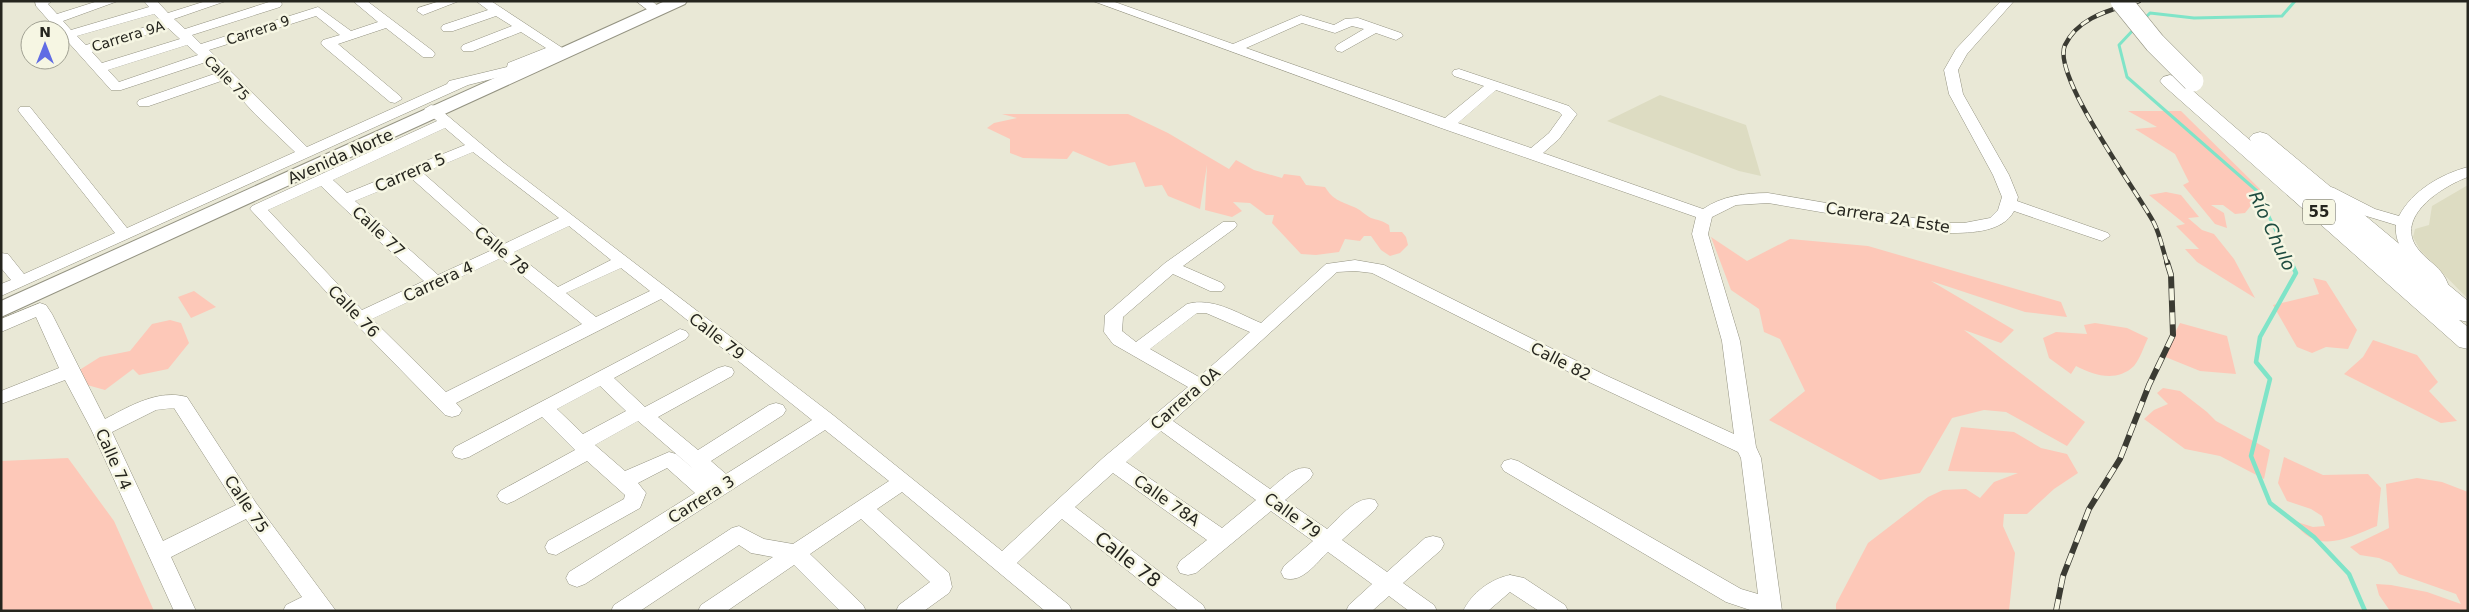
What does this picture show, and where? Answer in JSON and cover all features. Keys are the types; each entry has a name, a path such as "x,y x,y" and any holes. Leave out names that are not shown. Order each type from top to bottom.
{"highway":[{"name":"55","path":"2102,1 2117,25 2140,52 2170,81 2468,341"},
{"name":"55","path":"2122,1 2139,26 2162,52 2193,81 2468,314"}],"main road":[{"name":"Avenida Norte","path":"1,310 437,115 679,1"},
{"name":"Avenida Norte","path":"1,304 437,115 526,66 655,4"}],"street":[{"path":"43,2 56,18 112,1"},
{"path":"220,1 159,9 70,34 116,87 274,3 296,18"},
{"path":"359,1 428,54"},
{"path":"423,11 453,1"},
{"path":"482,1 558,50"},
{"path":"1099,1 1705,215 1700,234 1731,340 1749,453 1770,609 1734,596 1511,466"},
{"path":"2008,1 1961,52 1951,70 1956,94 2001,175 2010,197 2008,203 2102,236"},
{"name":"Calle 75","path":"159,9 194,45 227,74 260,111 305,153"},
{"name":"Carrera 9A","path":"84,50 159,9"},
{"name":"Carrera 9","path":"99,68 194,45 318,11 348,35"},
{"path":"448,28 498,11"},
{"path":"1233,49 1301,19 1332,28 1356,22 1396,36"},
{"path":"387,23 328,43 395,99"},
{"path":"468,48 520,27"},
{"path":"1342,48 1375,28"},
{"path":"380,121 395,99 504,70 558,50"},
{"path":"504,70 526,66"},
{"path":"1459,73 1564,109 1570,114 1554,136 1532,155"},
{"path":"144,103 227,74"},
{"path":"1,291 463,82"},
{"path":"1446,125 1493,86"},
{"path":"25,110 124,234"},
{"path":"324,179 437,115"},
{"name":"Calle 79","path":"437,115 826,420 1004,562 1061,611"},
{"name":"Carrera 5","path":"346,199 475,146"},
{"name":"Calle 78","path":"412,171 502,251 594,325"},
{"path":"2441,291 2438,276 2415,257 2407,246 2403,235 2405,222 2424,193 2438,184 2468,172"},
{"name":"Calle 77","path":"324,179 377,231 436,282"},
{"name":"Calle 76","path":"324,179 258,209 360,318 448,406 594,325"},
{"path":"2318,187 2337,194 2369,212 2405,222"},
{"name":"Carrera 2A Este","path":"1705,215 1716,206 1733,201 1763,198 1943,228 1964,228 1995,222 2006,212 2008,203"},
{"name":"Carrera 4","path":"360,318 570,219"},
{"path":"1201,386 1119,340 1113,332 1114,315 1171,267 1229,225"},
{"path":"2,258 21,281"},
{"path":"566,288 622,261"},
{"name":"Carrera 0A","path":"1004,562 1111,462 1201,386 1332,268 1365,265 1378,269"},
{"path":"1171,267 1216,287"},
{"name":"Calle 82","path":"1378,269 1598,380 1749,453"},
{"path":"594,325 661,292"},
{"path":"1137,350 1193,308 1200,306 1208,307 1262,330"},
{"name":"Calle 74","path":"1,326 40,309 101,429 184,611"},
{"path":"462,452 680,335"},
{"path":"1,398 70,371"},
{"path":"507,496 642,414 725,372"},
{"path":"602,377 642,414 697,460 718,489"},
{"name":"Calle 75","path":"101,429 157,403 170,400 180,402 248,508 320,605"},
{"path":"544,408 636,493 633,503 556,547"},
{"path":"697,460 776,410"},
{"name":"Carrera 3","path":"577,578 826,420"},
{"name":"Calle 79","path":"1159,420 1426,611"},
{"path":"623,481 669,459 718,489"},
{"name":"Calle 78A","path":"1111,462 1223,540"},
{"path":"1188,567 1303,474"},
{"path":"708,611 903,482"},
{"path":"1292,572 1327,539 1368,505"},
{"name":"Calle 78","path":"1061,507 1194,611"},
{"path":"157,554 248,508"},
{"path":"863,509 941,579 941,587 908,611"},
{"path":"622,611 739,534 759,547 787,550 796,554 855,611"},
{"path":"1357,611 1433,544"},
{"path":"1474,611 1500,586 1506,583 1516,584 1557,611"},
{"path":"294,611 320,605"}],"shaded area":[{"path":"1660,95 1746,125 1761,176 1739,171 1607,121"},
{"path":"2128,111 2181,111 2267,196 2253,203 2245,213 2235,214 2223,205 2211,205 2224,213 2227,228 2215,224 2183,185 2189,182 2175,154 2135,129 2157,127"},
{"path":"1002,114 1128,114 1168,133 1229,169 1236,160 1254,170 1282,178 1284,174 1300,176 1306,185 1325,187 1337,200 1389,225 1390,232 1402,232 1406,237 1408,245 1400,253 1390,256 1381,250 1371,236 1364,236 1360,241 1345,239 1339,252 1316,255 1301,254 1272,223 1274,215 1266,215 1250,203 1233,202 1242,211 1232,217 1205,210 1207,165 1200,209 1168,196 1162,185 1145,187 1135,162 1109,166 1073,151 1067,159 1023,158 1010,153 1010,139 987,128 994,123 1017,118"},
{"path":"2468,185 2468,299 2420,250 2413,237 2415,229 2429,225 2432,206"},
{"path":"2166,192 2181,195 2199,217 2188,218 2202,230 2214,234 2234,259 2255,298 2197,262 2185,249 2199,249 2176,226 2185,224 2149,195"},
{"path":"1711,237 1747,261 1790,239 1868,246 2061,302 2067,317 2025,312 1931,281 2014,330 2001,343 1964,330 2085,422 2067,446 2006,412 1984,410 1952,418 1920,473 1880,480 1769,420 1805,391 1780,339 1764,332 1759,309 1731,290"},
{"path":"2313,278 2326,281 2357,330 2348,349 2326,347 2312,353 2297,347 2273,305 2319,294"},
{"path":"194,291 216,307 191,318 178,297"},
{"path":"170,320 181,323 189,343 168,369 139,375 133,369 105,390 80,383 73,374 100,357 130,351 152,324"},
{"path":"2095,323 2127,328 2148,338 2134,366 2120,374 2105,376 2076,366 2071,374 2049,358 2043,338 2056,332 2087,334 2084,325"},
{"path":"2180,323 2227,336 2236,374 2200,371 2163,356"},
{"path":"2373,340 2417,355 2438,382 2429,391 2457,421 2441,423 2344,374 2363,357"},
{"path":"2163,388 2180,391 2216,421 2270,450 2264,479 2220,456 2185,449 2144,419 2154,410 2168,404 2157,393"},
{"path":"1961,427 2014,432 2041,448 2067,454 2078,473 2054,489 2027,514 2004,514 2003,526 2015,553 2009,611 1836,611 1836,604 1868,543 1928,497 1943,490 1966,489 1980,498 1994,482 2018,473 1948,471"},
{"path":"2284,457 2323,475 2368,474 2381,488 2377,526 2344,539 2333,541 2322,541 2302,532 2294,521 2313,527 2325,526 2322,516 2311,509 2287,501 2278,483"},
{"path":"68,458 114,521 154,611 1,611 1,461"},
{"path":"2417,478 2442,482 2468,492 2468,611 2390,611 2379,595 2376,584 2427,592 2461,604 2456,594 2399,574 2391,563 2379,558 2360,555 2350,547 2389,528 2386,484"}],"waterway":[{"name":"Río Chulo","path":"2143,20 2150,13 2194,18 2282,16 2295,1"},
{"name":"Río Chulo","path":"2135,28 2119,45 2127,77 2257,191 2291,263"},
{"name":"Río Chulo","path":"2291,262 2296,273 2260,337 2256,362 2270,379 2251,456 2270,503 2314,537 2349,574 2365,611"}],"railway":[{"path":"2139,1 2107,11 2079,27 2065,45 2064,60 2071,81 2083,106 2154,223 2167,263"},
{"path":"2056,611 2063,576 2089,509 2120,459 2149,385 2173,335 2171,275 2167,262"}]}
